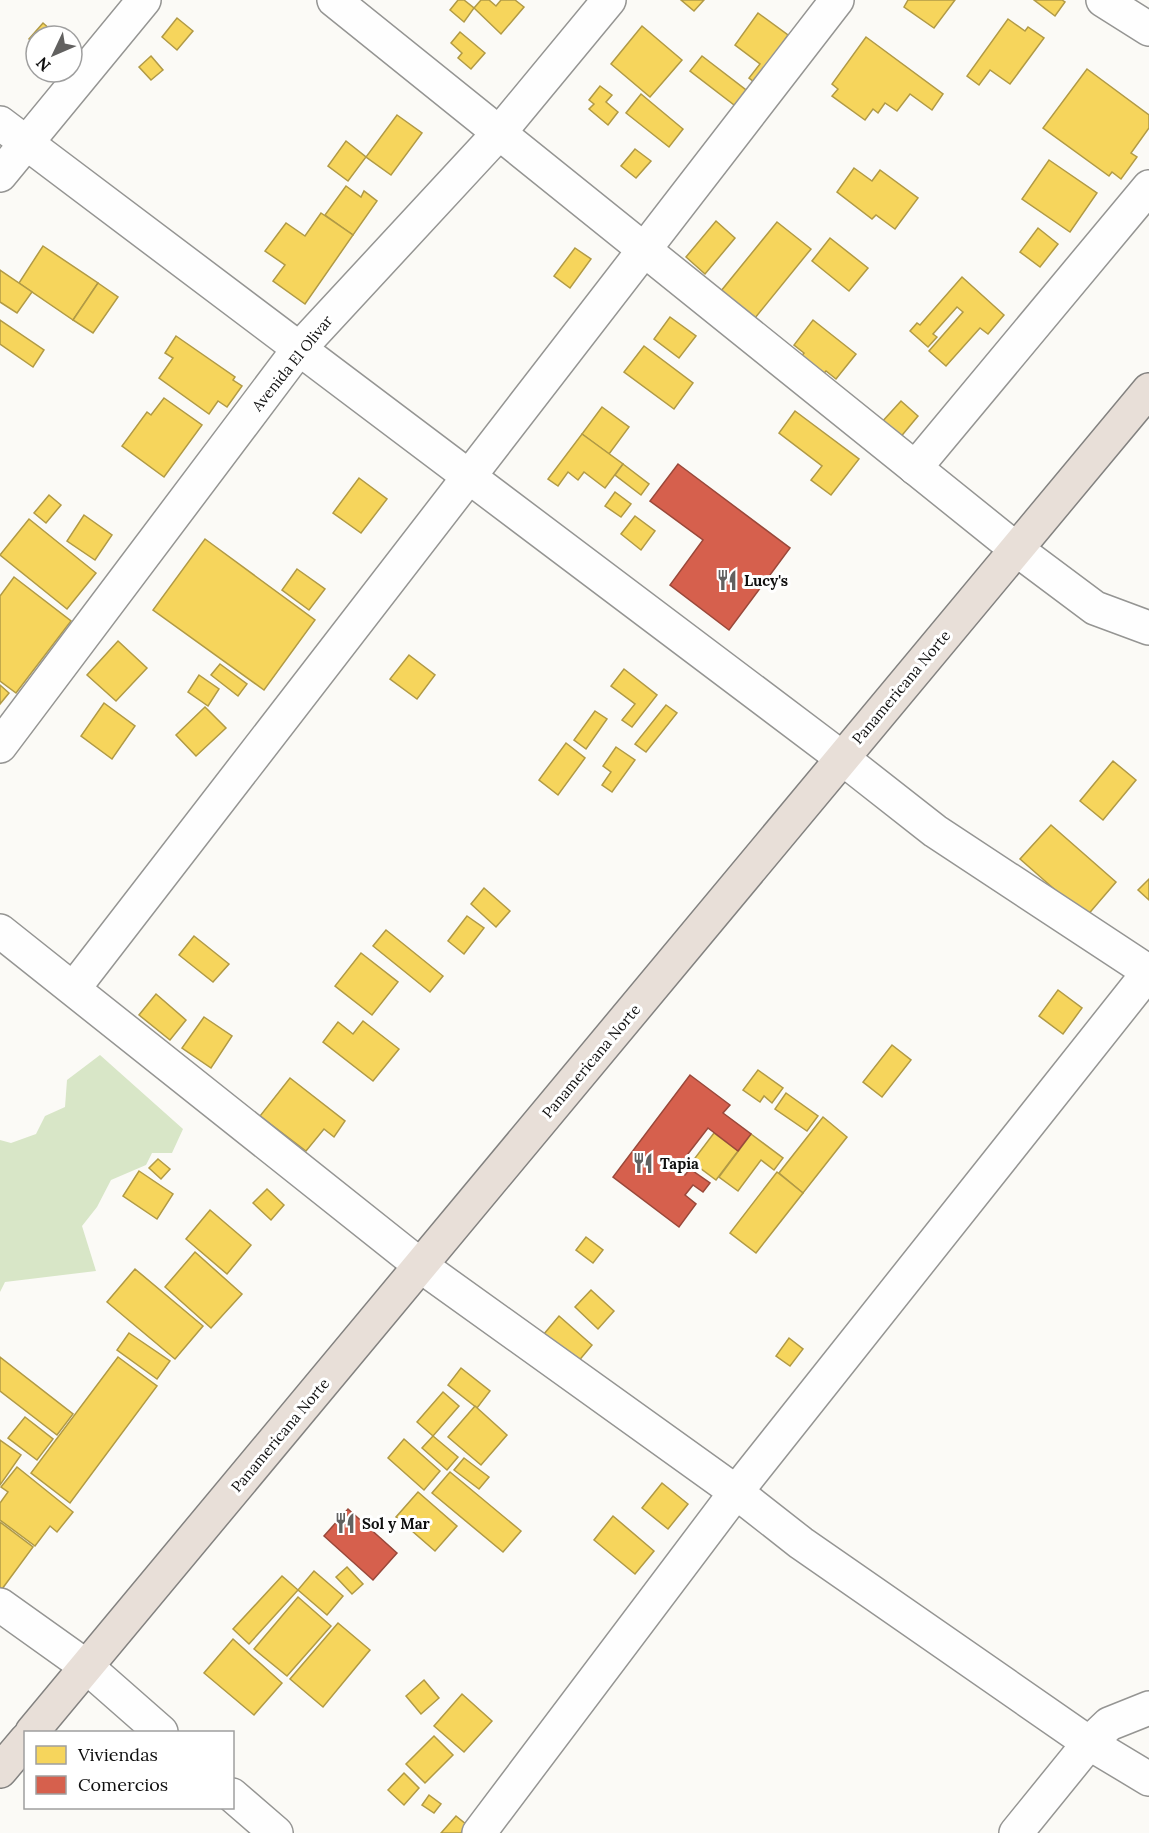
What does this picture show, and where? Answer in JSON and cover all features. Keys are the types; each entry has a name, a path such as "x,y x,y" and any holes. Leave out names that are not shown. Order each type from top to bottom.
{"highway":[{"name":"Panamericana Norte","path":"33,1731 1149,390"},
{"path":"0,1771 24,1742"}],"street":[{"path":"0,175 12,132 144,0"},
{"path":"334,0 1016,549 1095,608 1149,628"},
{"name":"Avenida El Olivar","path":"0,746 298,350 499,133 609,0"},
{"path":"74,988 837,0"},
{"path":"1104,0 1149,29"},
{"path":"12,132 298,350 468,475 842,758 935,831 1149,972 736,1492 479,1833"},
{"path":"915,468 1149,187"},
{"path":"0,931 421,1266 736,1492 801,1542 1089,1743 1149,1779"},
{"path":"0,1605 87,1667 160,1731"},
{"path":"1016,1833 1089,1743 1109,1724 1149,1708"},
{"path":"234,1797 276,1833"}],"green space":[{"path":"100,1055 183,1129 172,1153 152,1153 146,1165 111,1180 97,1207 82,1226 96,1271 5,1282 0,1292 0,1140 11,1143 36,1134 45,1116 65,1107 67,1080"}],"building: Viviendas":[{"path":"458,0 464,0 474,8 464,22 450,10"},
{"path":"481,0 489,0 496,6 501,0 515,0 524,7 501,34 474,8"},
{"path":"681,0 704,0 694,11"},
{"path":"908,0 955,0 934,28 904,7"},
{"path":"1034,0 1062,0 1065,2 1055,16"},
{"path":"758,13 788,35 777,51 789,60 766,91 749,78 760,64 735,45"},
{"path":"177,18 193,31 177,50 162,37"},
{"path":"1008,19 1025,31 1028,27 1044,38 1010,84 990,70 979,85 967,76"},
{"path":"642,26 682,60 650,97 611,64"},
{"path":"460,32 485,53 471,69 458,58 462,53 451,43"},
{"path":"866,37 943,94 932,110 910,94 897,111 885,103 878,113 873,109 865,120 832,96 838,89 832,84"},
{"path":"151,56 163,70 151,80 139,67"},
{"path":"702,56 750,93 738,108 690,71"},
{"path":"1087,69 1149,115 1149,128 1131,153 1137,157 1121,179 1112,172 1109,176 1043,128"},
{"path":"600,86 612,95 606,102 618,112 608,125 589,109 594,104 589,100"},
{"path":"641,94 683,129 669,147 626,113"},
{"path":"397,115 422,133 391,175 366,157"},
{"path":"346,141 366,157 348,181 328,166"},
{"path":"635,149 651,161 636,178 621,166"},
{"path":"1049,160 1097,193 1070,232 1022,199"},
{"path":"854,168 872,181 880,170 918,198 895,229 876,215 872,219 837,192"},
{"path":"346,186 361,197 364,191 377,201 353,235 325,215"},
{"path":"321,213 353,235 305,304 273,281 285,265 265,251 286,223 305,236"},
{"path":"716,221 735,238 705,274 686,257"},
{"path":"777,222 811,249 755,318 721,291"},
{"path":"1038,228 1058,244 1040,267 1020,252"},
{"path":"830,238 868,268 849,291 812,261"},
{"path":"43,246 98,283 73,320 19,283"},
{"path":"575,248 591,259 570,288 554,276"},
{"path":"0,270 32,292 17,313 0,302"},
{"path":"962,277 1004,315 988,334 980,328 946,366 929,351 963,312 957,307 933,334 937,337 928,347 910,331 917,323 920,325"},
{"path":"98,283 118,297 93,333 73,320"},
{"path":"670,317 696,336 679,358 654,339"},
{"path":"0,320 44,350 33,367 0,344"},
{"path":"813,320 856,354 836,379 826,371 817,381 795,364 804,353 794,345"},
{"path":"176,336 235,377 233,380 242,386 227,407 218,401 209,414 159,378 173,358 165,353"},
{"path":"644,346 693,383 674,409 624,372"},
{"path":"164,398 202,425 164,477 122,446 147,412 151,415"},
{"path":"901,401 918,416 899,439 881,423"},
{"path":"602,407 629,427 609,454 582,434"},
{"path":"795,411 859,459 831,495 811,480 822,466 779,433"},
{"path":"582,434 623,464 605,488 584,472 578,480 568,472 558,486 548,479"},
{"path":"623,464 649,484 641,495 615,475"},
{"path":"359,478 387,499 361,533 333,513"},
{"path":"615,492 631,504 621,517 605,506"},
{"path":"49,495 61,505 46,523 34,513"},
{"path":"84,515 112,535 95,560 67,541"},
{"path":"635,516 655,531 641,550 621,534"},
{"path":"29,519 96,573 67,609 0,555"},
{"path":"205,539 315,620 264,690 153,610"},
{"path":"297,569 325,589 309,610 282,590"},
{"path":"14,577 71,621 16,693 0,681 0,596"},
{"path":"118,641 147,668 116,701 87,675"},
{"path":"409,655 435,675 417,699 390,679"},
{"path":"220,664 247,684 238,696 211,675"},
{"path":"624,669 657,695 632,727 622,720 635,704 611,686"},
{"path":"199,675 219,689 208,706 188,692"},
{"path":"0,685 9,693 0,704"},
{"path":"104,703 135,726 112,759 81,736"},
{"path":"666,705 677,713 646,752 635,744"},
{"path":"205,707 226,728 196,756 176,735"},
{"path":"595,711 607,719 586,749 574,740"},
{"path":"566,743 585,758 558,795 539,780"},
{"path":"616,747 635,760 612,792 602,785 611,772 603,766"},
{"path":"1113,761 1136,780 1103,820 1080,801"},
{"path":"1051,825 1116,882 1086,917 1020,859"},
{"path":"1149,879 1149,900 1138,890"},
{"path":"484,888 510,911 496,927 471,904"},
{"path":"467,916 484,928 464,954 448,941"},
{"path":"386,930 443,976 430,992 373,946"},
{"path":"194,936 229,964 213,982 179,955"},
{"path":"361,953 398,982 372,1015 335,986"},
{"path":"1058,990 1082,1008 1063,1034 1039,1016"},
{"path":"156,994 186,1020 170,1040 139,1015"},
{"path":"204,1017 232,1036 211,1068 182,1048"},
{"path":"363,1021 399,1049 373,1081 323,1042 338,1022 353,1034"},
{"path":"892,1045 911,1060 882,1097 863,1082"},
{"path":"758,1070 783,1088 772,1103 764,1096 760,1102 743,1090"},
{"path":"290,1078 345,1121 334,1137 324,1129 306,1151 260,1116"},
{"path":"786,1093 818,1116 807,1131 775,1109"},
{"path":"823,1117 847,1137 803,1193 779,1173"},
{"path":"714,1133 738,1151 716,1180 692,1162"},
{"path":"751,1134 783,1158 774,1170 761,1160 738,1191 719,1177"},
{"path":"158,1159 170,1169 161,1179 149,1168"},
{"path":"139,1171 173,1194 157,1219 123,1196"},
{"path":"777,1172 803,1193 756,1253 730,1233"},
{"path":"267,1189 284,1205 271,1220 253,1203"},
{"path":"210,1210 251,1245 227,1274 186,1239"},
{"path":"586,1237 603,1250 593,1263 576,1250"},
{"path":"195,1252 242,1294 211,1328 165,1287"},
{"path":"135,1269 203,1326 175,1359 107,1302"},
{"path":"591,1290 614,1311 598,1329 575,1307"},
{"path":"559,1316 592,1345 577,1363 544,1334"},
{"path":"129,1333 170,1361 157,1379 117,1350"},
{"path":"789,1338 803,1349 790,1366 776,1356"},
{"path":"0,1357 73,1414 57,1435 0,1391"},
{"path":"118,1357 157,1386 70,1503 31,1473"},
{"path":"461,1368 490,1391 477,1408 448,1385"},
{"path":"443,1392 459,1406 433,1436 417,1422"},
{"path":"475,1406 507,1435 481,1465 448,1437"},
{"path":"25,1417 53,1439 37,1460 8,1438"},
{"path":"433,1436 458,1457 447,1470 422,1448"},
{"path":"404,1439 440,1471 424,1490 388,1458"},
{"path":"0,1440 21,1455 0,1485"},
{"path":"464,1458 489,1477 479,1489 454,1470"},
{"path":"17,1467 73,1512 57,1532 50,1526 35,1546 0,1520 0,1503 8,1492 1,1487"},
{"path":"450,1472 521,1531 503,1552 432,1493"},
{"path":"662,1483 688,1504 668,1529 642,1508"},
{"path":"418,1492 457,1526 435,1551 396,1517"},
{"path":"613,1516 654,1551 635,1574 594,1540"},
{"path":"0,1522 33,1547 2,1589 0,1587"},
{"path":"347,1567 363,1584 352,1594 336,1577"},
{"path":"314,1571 343,1596 327,1615 298,1590"},
{"path":"282,1576 298,1590 249,1644 233,1629"},
{"path":"298,1597 331,1626 287,1676 254,1649"},
{"path":"338,1623 370,1650 323,1707 290,1679"},
{"path":"233,1639 282,1683 254,1715 204,1673"},
{"path":"424,1680 439,1698 421,1714 406,1696"},
{"path":"462,1694 492,1721 464,1752 434,1726"},
{"path":"434,1736 453,1755 425,1783 406,1764"},
{"path":"404,1773 419,1788 404,1805 388,1790"},
{"path":"429,1795 441,1804 434,1813 422,1805"},
{"path":"456,1816 467,1825 461,1833 441,1833"}],"building: Comercios":[{"path":"678,464 790,548 729,630 670,585 703,540 650,501"},
{"path":"690,1075 730,1105 723,1113 751,1134 738,1151 708,1128 677,1168 685,1175 690,1169 710,1183 703,1192 693,1185 685,1195 696,1204 679,1227 613,1177"},
{"path":"348,1509 397,1553 373,1580 324,1536"}],"place":[{"name":"Lucy's","path":"727,580"},
{"name":"Tapia","path":"643,1163"},
{"name":"Sol y Mar","path":"345,1523"}]}
